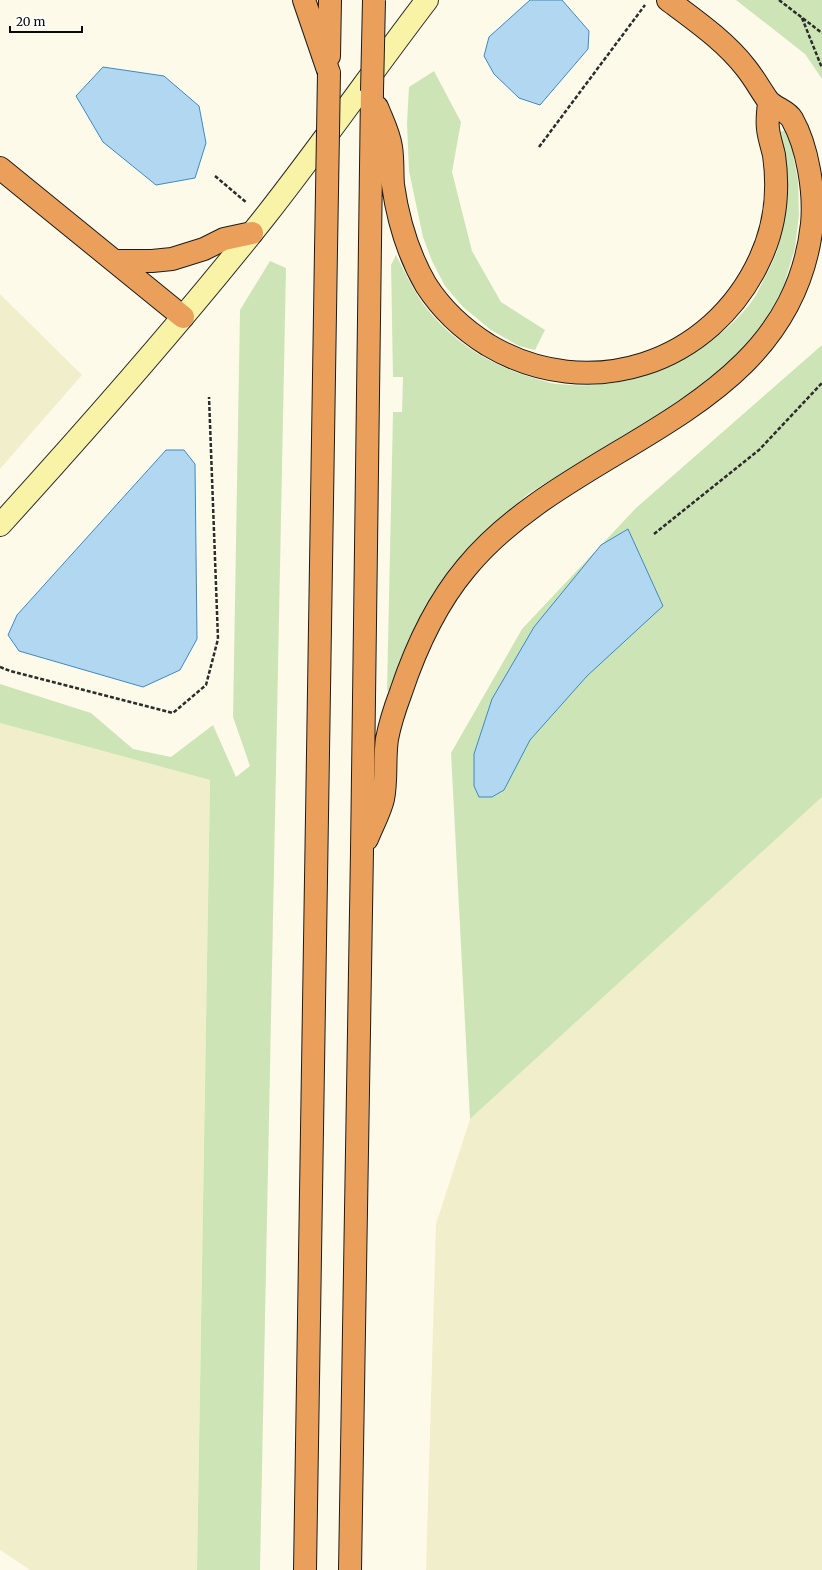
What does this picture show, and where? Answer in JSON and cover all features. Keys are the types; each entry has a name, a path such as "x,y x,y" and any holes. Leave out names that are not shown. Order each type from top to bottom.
{"highway":[{"path":"304,0 329,74"},
{"path":"350,1570 374,0"},
{"path":"362,852 383,799 387,740 395,709 419,642 433,615 449,590 488,543 537,503 694,405 717,387 759,349 787,310 805,266 813,216 812,191 803,146 791,116 769,103 759,85 745,66 730,50 714,35 668,0"},
{"path":"305,1570 330,6"},
{"path":"372,91 391,146 393,182 397,211 415,264 427,286 442,306 459,324 479,340 501,353 518,360 549,369 574,373 599,373 624,370 650,363 674,352 696,339 717,322 735,302 750,281 761,257 770,233 775,206 776,180 774,154 768,128 769,103"},
{"path":"0,168 183,317"},
{"path":"115,261 152,261 172,259 204,249 258,225"}],"main road":[{"path":"0,524 116,395 183,317 258,225 296,177 426,0"}],"path":[{"path":"539,147 649,0"},
{"path":"779,0 822,33"},
{"path":"802,18 822,68"},
{"path":"215,176 258,225"},
{"path":"654,534 759,450 822,383"},
{"path":"0,667 10,672 173,713 206,685 218,639 209,398"}],"shaded area":[{"path":"0,294 82,375 0,469"},
{"path":"0,723 210,780 197,1570 30,1570 0,1550"},
{"path":"822,797 822,1570 426,1570 436,1224 470,1119"}],"green space":[{"path":"736,0 822,0 822,79 805,54"},
{"path":"434,71 461,122 452,172 472,251 501,302 545,330 535,350 519,346 491,330 463,307 445,286 432,261 423,237 409,171 407,123 409,87"},
{"path":"785,130 790,140 798,181 799,215 795,248 783,288 768,318 748,344 718,372 683,401 642,424 528,494 484,533 452,566 435,593 404,650 390,689 387,691 393,412 402,412 403,377 393,377 391,265 396,255 417,295 427,309 456,338 482,356 510,370 556,384 585,385 612,383 638,377 664,368 688,357 710,342 731,325 755,296 776,254 784,222 787,183 785,158 780,132"},
{"path":"270,261 286,268 260,1570 197,1570 210,780 0,723 0,684 91,713 133,749 171,757 213,725 236,777 250,766 233,717 240,310"},
{"path":"822,345 822,797 470,1119 451,753 522,629 636,508"}],"water":[{"path":"530,0 562,0 589,31 588,49 540,105 519,98 494,74 484,56 489,37"},
{"path":"103,67 164,76 199,106 206,143 195,178 156,185 103,142 76,96"},
{"path":"166,450 184,450 195,464 197,639 180,670 143,687 19,651 8,635 17,615"},
{"path":"628,529 663,606 587,676 530,740 504,790 492,797 479,797 474,786 474,754 492,699 534,627 601,545"}]}
